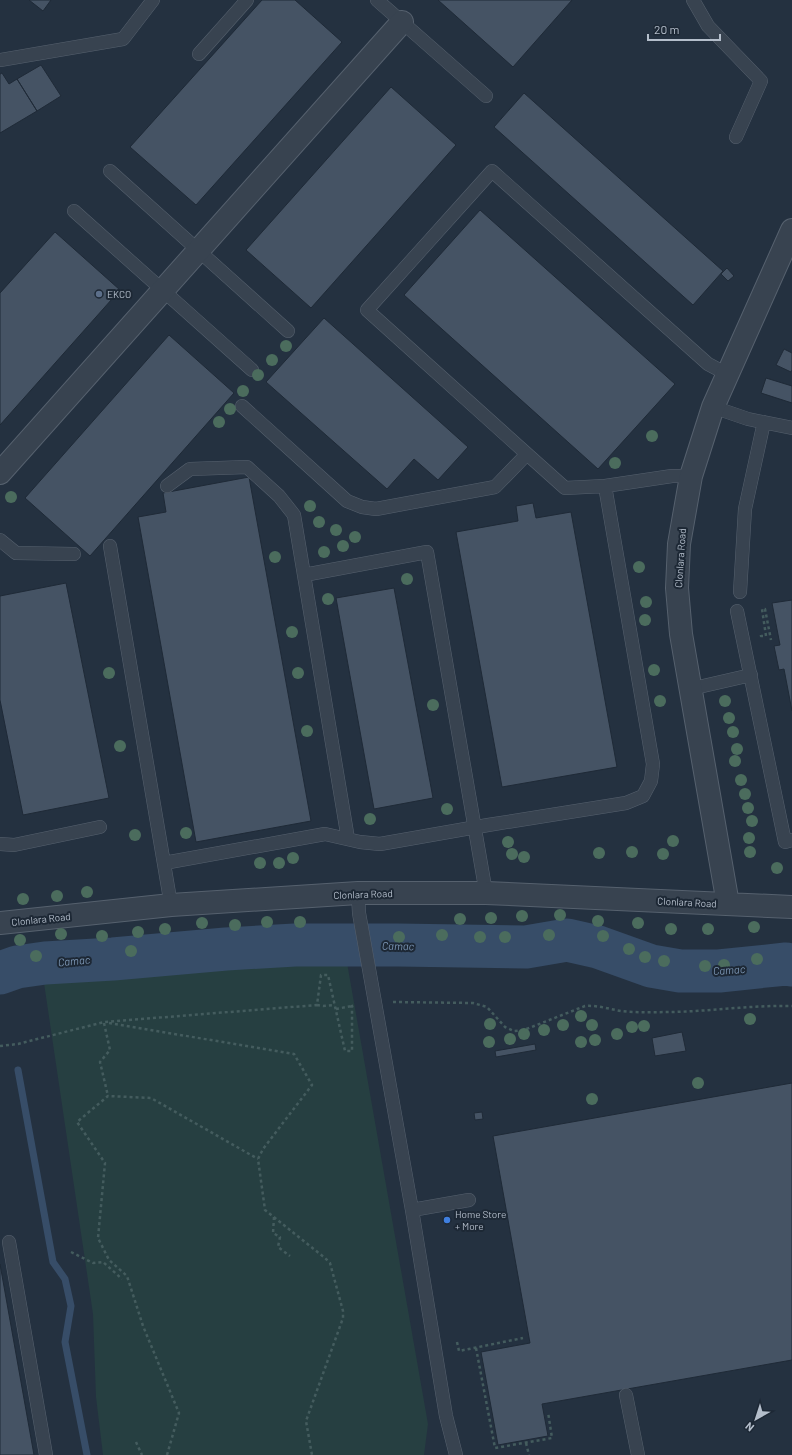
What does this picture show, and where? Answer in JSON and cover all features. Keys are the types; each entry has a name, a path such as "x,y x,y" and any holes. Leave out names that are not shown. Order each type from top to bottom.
{"street":[{"path":"0,473 199,252 402,22"},
{"name":"Clonlara Road","path":"728,904 681,634 677,588 679,544 691,476 713,407 791,235"},
{"name":"Clonlara Road","path":"0,923 171,905 358,893 486,892 792,907"}],"lane":[{"path":"0,60 123,39 153,0"},
{"path":"199,54 247,0"},
{"path":"377,0 486,96"},
{"path":"692,0 708,26 761,81 736,137"},
{"path":"110,171 288,331"},
{"path":"691,476 672,476 605,486 565,488 367,310 492,171 708,364 727,374"},
{"path":"74,211 252,370"},
{"path":"242,406 347,501 362,507 376,509 496,487 527,454"},
{"path":"713,407 748,419 792,428"},
{"path":"740,592 745,509 764,422"},
{"path":"167,486 190,469 247,468 279,496 294,515 348,839"},
{"path":"164,863 325,834 360,842 380,844 626,803 643,796 651,781 653,764 605,486"},
{"path":"0,540 16,554 74,554"},
{"path":"110,546 171,905"},
{"path":"304,575 427,552 476,827 486,892"},
{"path":"737,611 785,842 792,840"},
{"path":"690,689 750,675"},
{"path":"0,844 14,845 100,827"},
{"path":"358,893 361,926 412,1210 446,1416 456,1455"},
{"path":"412,1210 469,1200"},
{"path":"9,1242 46,1455"},
{"path":"626,1395 638,1455"}],"path":[{"path":"317,1005 321,976 328,975 345,1051 352,1051 352,1006"},
{"path":"336,1009 375,1003 402,1002 473,1004 487,1007 505,1027 514,1031 524,1030 585,1006 595,1006 623,1011 675,1012 765,1006 792,1006"},
{"path":"0,1046 18,1044 104,1022 317,1005 335,1005"},
{"path":"104,1022 110,1050 100,1062 108,1096"},
{"path":"104,1022 294,1054 312,1085 263,1149 258,1159 265,1210 330,1263 343,1311 343,1318 306,1420 312,1455"},
{"path":"167,1455 179,1413 144,1326 127,1276 109,1260 98,1238 105,1163 77,1122 108,1096 151,1098 258,1159"},
{"path":"274,1217 273,1233 280,1237 278,1246 290,1256"},
{"path":"71,1252 93,1263 103,1262 122,1279"},
{"path":"106,1264 109,1260"},
{"path":"457,1342 459,1351 524,1338"},
{"path":"476,1348 495,1448 552,1438 548,1412"},
{"path":"136,1442 142,1455"},
{"path":"526,1443 529,1455"}],"green space":[{"path":"339,936 346,957 428,1424 424,1455 103,1455 96,1397 93,1314 44,983 48,953"}],"building":[{"path":"29,0 51,0 43,11"},
{"path":"262,0 295,0 342,42 196,205 130,147"},
{"path":"438,0 572,0 513,67"},
{"path":"41,65 61,96 37,111 17,79"},
{"path":"2,73 9,84 17,79 37,111 0,133 0,74"},
{"path":"391,87 456,145 311,308 246,250"},
{"path":"524,93 723,271 693,305 494,127"},
{"path":"480,210 675,384 598,469 404,295"},
{"path":"55,232 120,290 0,425 0,293"},
{"path":"727,268 734,276 728,281 721,274"},
{"path":"324,318 468,447 438,480 414,459 387,489 266,382"},
{"path":"169,335 234,393 90,556 25,498"},
{"path":"784,349 792,353 791,372 776,365"},
{"path":"766,378 792,386 792,403 761,393"},
{"path":"249,477 311,821 196,842 138,517 166,512 163,493"},
{"path":"533,503 536,518 571,512 617,767 502,787 456,532 518,521 516,506"},
{"path":"66,583 109,798 23,815 0,700 0,596"},
{"path":"394,588 433,798 374,809 336,598"},
{"path":"792,600 792,711 784,669 779,670 774,646 780,645 772,603"},
{"path":"682,1032 686,1051 655,1056 652,1038"},
{"path":"535,1044 536,1050 496,1057 495,1051"},
{"path":"792,1083 792,1360 542,1404 548,1436 498,1445 481,1352 530,1343 493,1136"},
{"path":"482,1112 483,1119 475,1120 474,1113"},
{"path":"0,1264 34,1455 0,1455"}],"waterway":[{"name":"Camac","path":"0,973 17,967 45,963 113,959 226,949 295,945 526,947 567,940 598,947 651,966 680,971 719,971 786,964 792,965"},
{"path":"18,1070 53,1262 65,1279 71,1306 65,1342 87,1455"}],"place":[{"name":"EKCO","path":"99,294"},
{"name":"Home Store + More","path":"447,1220"}]}
